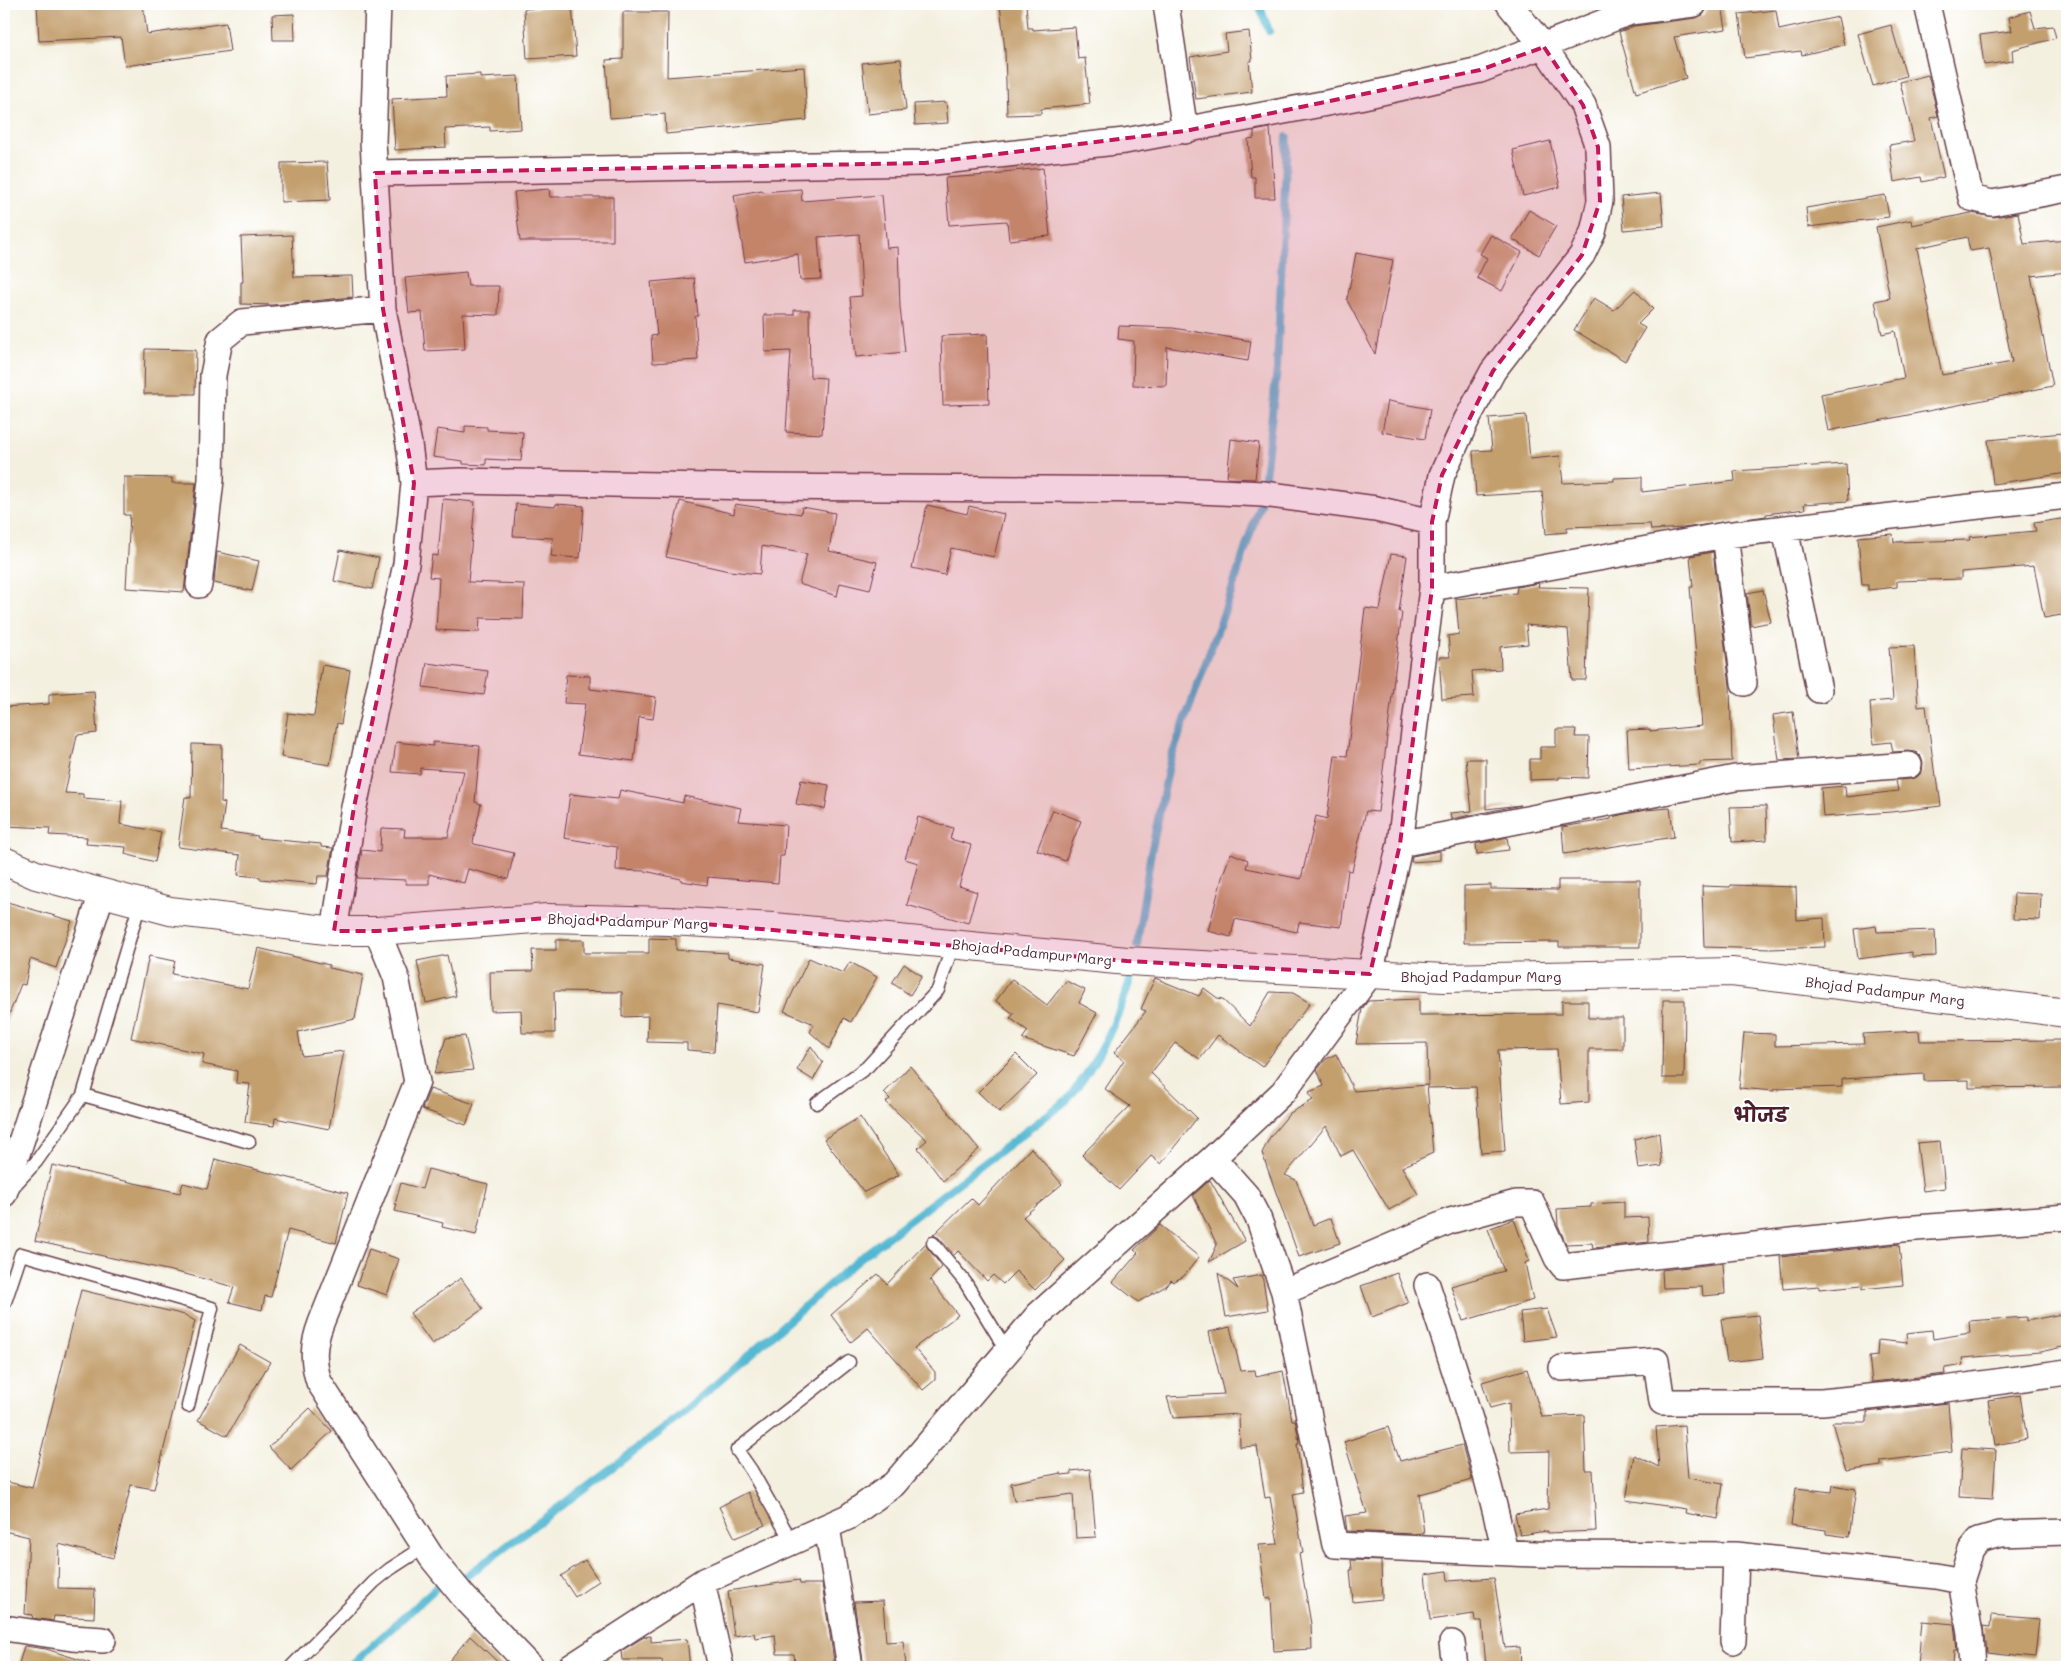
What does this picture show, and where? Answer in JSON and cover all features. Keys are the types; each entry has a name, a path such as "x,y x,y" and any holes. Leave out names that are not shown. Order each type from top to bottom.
{"street":[{"path":"334,930 354,807 406,564 414,483 409,444 383,309 373,142 378,4"},
{"path":"1166,4 1185,131"},
{"path":"570,1667 702,1582 848,1517 894,1484 1038,1315 1213,1158 1283,1092 1370,974 1400,844 1432,588 1432,522 1442,475 1466,421 1493,371 1582,255 1593,232 1600,201 1598,147 1583,105 1544,46 1509,4"},
{"path":"375,173 925,163 1125,141 1359,97 1480,70 1630,12 1694,4"},
{"path":"1927,4 1971,198 1992,203 2067,189"},
{"path":"199,584 211,480 212,375 220,340 242,322 383,309"},
{"path":"414,483 470,482 981,490 1177,490 1263,494 1376,509 1432,522"},
{"path":"1432,588 1725,535 2067,496"},
{"path":"1785,529 1819,690"},
{"path":"1725,535 1744,683"},
{"path":"1400,844 1735,778 1909,765"},
{"name":"Bhojad Padampur Marg","path":"4,861 36,874 170,911 334,930 377,931 547,918 670,920 774,927 1127,961 1444,978 1732,972 2067,1013"},
{"path":"4,1195 102,893"},
{"path":"377,931 396,977 417,1082 315,1339 314,1366 319,1382 428,1553 463,1596 532,1667"},
{"path":"1213,1158 1246,1195 1259,1220 1284,1292 1335,1545 1505,1552 1736,1555 1936,1576 1960,1581"},
{"path":"1284,1292 1450,1221 1516,1203 1532,1203 1557,1258 1563,1266 1902,1229 2067,1218"},
{"path":"1427,1285 1474,1429 1492,1491 1505,1552"},
{"path":"1562,1368 1656,1361 1662,1402 1822,1402 1945,1389 2067,1372"},
{"path":"827,1527 850,1667"},
{"path":"1972,1667 1970,1633 1960,1581 1971,1550 1979,1540 2000,1534 2067,1532"},
{"path":"1733,1640 1736,1555"},
{"path":"702,1582 721,1667"},
{"path":"4,1628 72,1638 103,1640"},
{"path":"1452,1643 1455,1667"}],"lane":[{"path":"4,1195 36,1162 83,1095 140,903"},
{"path":"816,1103 867,1067 938,990 953,944"},
{"path":"83,1095 249,1142"},
{"path":"933,1243 965,1282 1007,1351"},
{"path":"4,1305 21,1254 212,1308 188,1406"},
{"path":"792,1542 751,1470 737,1450 849,1362"},
{"path":"291,1667 374,1582 390,1569 428,1553"}],"highlighted area":[{"path":"1544,47 1583,105 1598,147 1600,201 1582,255 1493,371 1442,475 1432,522 1432,588 1400,844 1370,974 1127,961 670,921 547,918 377,931 334,931 354,807 406,564 414,483 383,309 375,173 925,163 1185,131 1480,70"}],"building":[{"path":"37,4 143,4 147,34 226,23 230,51 125,66 121,37 39,41"},
{"path":"1000,4 1026,4 1028,28 1033,28 1033,30 1075,27 1078,59 1085,58 1090,104 1041,109 1041,114 1007,115 1005,51"},
{"path":"572,5 576,56 527,59 524,9"},
{"path":"1722,5 1726,29 1674,37 1686,78 1636,93 1619,32 1634,26 1696,18 1703,15 1708,7"},
{"path":"1776,10 1779,30 1838,17 1844,45 1802,55 1801,51 1745,58 1739,14"},
{"path":"2030,11 2035,28 2053,26 2056,38 2012,50 2013,61 1984,65 1980,35 2012,31 2009,17"},
{"path":"623,12 668,12 667,77 804,67 807,120 666,134 665,114 610,118 606,60 623,59"},
{"path":"294,14 295,40 273,40 272,15"},
{"path":"1891,25 1906,76 1873,86 1858,34"},
{"path":"1249,31 1252,61 1249,61 1252,92 1196,99 1190,57 1227,51 1225,34"},
{"path":"901,59 906,110 868,114 862,63"},
{"path":"480,74 480,78 518,76 521,129 490,131 490,127 445,129 446,147 395,150 392,99 447,96 446,76"},
{"path":"1928,75 1938,116 1931,118 1944,177 1922,182 1921,177 1894,182 1889,145 1914,141 1900,82"},
{"path":"946,102 948,123 915,125 914,104"},
{"path":"1270,128 1275,198 1255,198 1255,177 1251,177 1248,139 1254,138 1254,131"},
{"path":"1550,141 1560,187 1523,196 1513,150"},
{"path":"327,162 330,200 281,202 281,163"},
{"path":"1043,168 1050,236 1009,240 1007,221 949,225 945,178 1003,174 1003,172"},
{"path":"549,189 550,197 613,197 613,241 520,241 514,192"},
{"path":"801,189 802,201 882,195 887,248 898,247 900,307 905,352 856,357 850,297 862,296 859,234 818,237 821,279 800,280 798,254 745,262 734,195 762,190 762,192"},
{"path":"1661,193 1664,226 1624,230 1621,197"},
{"path":"1885,195 1889,217 1808,227 1806,208"},
{"path":"1529,210 1556,226 1539,255 1512,239"},
{"path":"1971,213 1994,217 2018,213 2024,244 2067,240 2067,272 2031,276 2053,386 1828,431 1821,394 1904,378 1895,331 1882,334 1875,301 1890,298 1876,227 1911,220 1912,225","holes":["1967,237 1970,251 1989,248 2012,362 1942,375 1917,248"]},
{"path":"292,235 294,277 352,276 353,297 272,305 241,304 241,282 243,282 241,237"},
{"path":"1491,235 1522,252 1502,291 1477,278 1487,258 1480,254"},
{"path":"1356,253 1393,260 1375,354 1347,300"},
{"path":"466,272 468,286 499,286 498,315 463,314 465,349 425,351 422,312 409,313 405,278"},
{"path":"694,278 698,316 695,316 698,360 653,363 651,336 657,335 651,282"},
{"path":"1635,290 1653,309 1638,324 1645,328 1625,361 1574,330 1594,298 1614,310"},
{"path":"794,310 809,310 810,377 826,378 822,434 786,432 791,351 765,352 764,315 794,315"},
{"path":"1119,326 1173,328 1251,341 1248,361 1167,347 1166,386 1133,385 1134,341 1118,339"},
{"path":"987,334 989,404 943,405 941,336"},
{"path":"145,349 196,350 195,394 144,394"},
{"path":"1388,401 1430,409 1425,439 1382,432"},
{"path":"1526,415 1530,459 1560,456 1563,483 1614,481 1614,478 1642,477 1642,492 1735,481 1734,471 1846,464 1848,501 1804,504 1805,509 1683,528 1651,530 1650,524 1567,527 1567,532 1546,534 1542,492 1476,496 1473,451 1492,450 1489,418"},
{"path":"465,426 487,427 487,430 523,432 521,461 486,459 486,465 463,464 463,461 433,457 437,429 465,433"},
{"path":"2063,433 2065,447 2067,447 2067,473 1993,484 1988,440"},
{"path":"1231,439 1259,443 1255,479 1227,478"},
{"path":"124,477 172,478 172,483 196,483 184,592 126,588 130,515 124,515"},
{"path":"443,499 475,502 468,582 524,584 523,619 480,618 479,632 436,630 439,578 429,577 432,555 438,556"},
{"path":"680,501 734,514 735,504 801,514 802,507 835,513 829,551 877,562 870,590 840,583 837,596 799,584 807,554 762,546 760,574 729,571 666,557"},
{"path":"516,504 555,507 556,504 584,506 580,558 551,556 553,538 513,536"},
{"path":"927,505 967,514 969,506 1004,514 994,557 951,548 945,575 912,568"},
{"path":"2067,518 2067,614 2044,618 2034,566 1961,572 1961,579 1897,581 1897,587 1868,590 1868,585 1862,585 1858,537 1893,534 1894,542 1970,540 1969,537 2036,531 2034,523"},
{"path":"340,550 379,558 372,589 334,581"},
{"path":"217,552 259,561 252,591 214,583"},
{"path":"1713,552 1730,686 1732,761 1700,762 1700,765 1629,769 1627,730 1650,729 1650,731 1702,726 1690,587 1693,587 1690,556"},
{"path":"1391,554 1407,556 1399,612 1402,612 1378,812 1366,811 1352,871 1348,870 1341,927 1299,922 1297,932 1235,919 1231,937 1208,931 1223,874 1231,853 1248,860 1246,868 1301,879 1316,816 1327,819 1335,755 1347,756 1365,608 1380,610"},
{"path":"1539,583 1538,587 1589,588 1586,680 1572,680 1568,629 1526,625 1528,644 1500,647 1501,669 1472,671 1474,697 1442,699 1439,657 1450,657 1448,636 1459,634 1456,599 1516,593 1517,587"},
{"path":"1763,590 1771,622 1751,626 1747,593"},
{"path":"1914,646 1918,707 1926,706 1935,777 1937,777 1941,806 1823,817 1821,788 1845,786 1846,797 1898,791 1896,780 1911,779 1917,777 1922,772 1923,763 1921,757 1916,752 1893,752 1891,742 1873,744 1870,702 1893,700 1889,647"},
{"path":"427,663 488,671 484,695 423,687"},
{"path":"322,665 350,670 341,724 337,723 330,765 281,757 288,713 314,716"},
{"path":"566,675 590,676 590,689 656,697 653,719 639,717 634,761 578,754 585,704 564,703"},
{"path":"94,691 97,733 77,735 65,793 83,794 83,798 122,801 120,824 161,832 155,862 125,854 126,847 86,844 87,837 49,835 50,828 4,826 4,793 7,793 4,754 4,707 49,704 49,694"},
{"path":"1793,712 1799,759 1779,760 1773,715"},
{"path":"1556,729 1576,729 1575,737 1589,737 1588,778 1559,777 1559,779 1530,780 1530,759 1540,759 1540,747 1556,747"},
{"path":"396,742 433,746 433,742 480,746 475,802 481,804 473,842 474,844 514,853 508,879 468,869 464,883 429,874 429,884 406,884 406,880 357,878 362,850 380,852 381,828 405,829 404,837 448,837 464,771 420,768 420,774 392,772"},
{"path":"192,744 222,745 221,802 225,803 221,831 258,836 257,838 321,844 321,847 333,848 328,876 318,876 317,884 238,875 240,855 178,847 185,797 191,798"},
{"path":"1466,759 1486,759 1486,809 1521,805 1451,819 1450,813 1472,811"},
{"path":"801,780 829,785 825,809 796,804"},
{"path":"620,790 683,803 684,796 741,808 738,821 786,825 784,856 780,856 778,883 708,877 707,885 681,881 681,879 645,871 616,870 617,847 564,838 570,794 618,799"},
{"path":"1766,806 1767,840 1732,842 1730,807"},
{"path":"1670,808 1674,837 1564,854 1562,827 1611,819 1611,817 1645,810"},
{"path":"1053,810 1081,821 1065,861 1037,850"},
{"path":"918,817 953,828 950,839 971,845 959,886 977,892 968,923 907,905 918,863 905,859"},
{"path":"1507,837 1509,850 1477,854 1476,844"},
{"path":"1440,851 1440,860 1411,862 1412,856"},
{"path":"1558,880 1640,880 1640,947 1559,947 1559,942 1464,943 1464,886 1491,885 1491,889 1558,890"},
{"path":"1730,885 1796,887 1797,920 1824,918 1825,947 1771,949 1704,947 1702,886 1730,887"},
{"path":"2014,893 2041,894 2040,920 2013,919"},
{"path":"4,901 72,921 56,968 30,959 25,985 21,984 5,1025 4,1024"},
{"path":"1876,926 1877,932 1935,930 1936,956 1912,957 1912,952 1858,959 1854,929"},
{"path":"649,938 676,939 676,950 728,953 728,958 765,964 758,1012 717,1005 714,1052 687,1050 687,1043 647,1042 648,1016 622,1017 622,992 554,991 555,1033 522,1033 521,1010 491,1011 490,972 533,971 532,950 556,950 556,940 584,940 584,953 649,953"},
{"path":"258,948 329,965 329,968 363,975 355,1019 298,1032 302,1056 344,1051 329,1129 275,1118 274,1126 245,1122 250,1084 236,1083 237,1071 202,1064 204,1054 131,1038 149,956 175,961 172,974 248,989"},
{"path":"447,955 456,996 426,1003 417,961"},
{"path":"809,958 843,973 850,962 877,977 851,1022 844,1018 829,1049 810,1032 814,1024 784,1011"},
{"path":"904,964 922,976 910,995 892,983"},
{"path":"1155,978 1199,996 1204,988 1220,1000 1221,998 1250,1026 1270,992 1293,993 1310,1003 1262,1067 1218,1035 1200,1059 1175,1043 1151,1073 1197,1118 1161,1164 1151,1156 1119,1190 1082,1155 1130,1106 1105,1089 1124,1060 1114,1053 1146,1011 1141,1009"},
{"path":"1012,979 1047,1005 1066,981 1085,990 1079,1003 1097,1013 1074,1056 1022,1039 1028,1031 1010,1018 1014,1014 996,1001"},
{"path":"1419,999 1419,1015 1562,1014 1562,1001 1588,1001 1588,1018 1623,1018 1623,1049 1589,1049 1589,1102 1561,1104 1557,1049 1498,1050 1505,1151 1481,1153 1476,1087 1428,1088 1427,1043 1356,1044 1362,1009 1368,1001"},
{"path":"1663,1000 1685,1000 1684,1078 1662,1078"},
{"path":"1919,1031 1920,1041 2067,1040 2067,1087 1969,1088 1969,1080 1924,1081 1924,1074 1842,1079 1842,1087 1774,1089 1774,1091 1739,1088 1744,1033 1775,1034 1775,1046 1864,1044 1863,1034"},
{"path":"465,1036 473,1070 434,1074 446,1038"},
{"path":"811,1046 823,1063 813,1080 797,1070"},
{"path":"1016,1054 1037,1075 999,1112 978,1092"},
{"path":"1336,1054 1354,1091 1427,1085 1433,1153 1402,1167 1418,1194 1389,1210 1353,1150 1341,1156 1326,1126 1285,1175 1296,1180 1313,1225 1331,1218 1340,1243 1299,1257 1262,1153 1270,1137 1290,1113 1313,1100 1309,1092 1324,1086 1317,1070 1326,1059"},
{"path":"910,1066 979,1149 943,1181 918,1148 927,1140 886,1102 890,1099 884,1093"},
{"path":"430,1089 474,1104 466,1125 422,1109"},
{"path":"860,1117 899,1175 864,1192 824,1139"},
{"path":"1659,1133 1662,1166 1638,1169 1634,1139"},
{"path":"1940,1141 1945,1188 1923,1191 1917,1143"},
{"path":"1031,1148 1062,1184 1023,1217 1065,1260 1035,1290 1016,1271 1003,1284 993,1275 987,1281 958,1251 954,1255 939,1238 933,1235 971,1198 978,1205"},
{"path":"215,1159 348,1193 336,1243 288,1230 271,1297 265,1296 262,1310 229,1302 234,1287 185,1274 35,1241 52,1165 180,1193 183,1183 207,1189"},
{"path":"428,1169 488,1184 476,1235 442,1227 443,1223 395,1211 401,1183 422,1189"},
{"path":"1210,1180 1245,1241 1209,1262 1217,1245 1193,1195"},
{"path":"1624,1202 1624,1218 1648,1217 1649,1242 1593,1248 1592,1243 1566,1244 1558,1225 1557,1209 1591,1207 1591,1204"},
{"path":"1514,1219 1529,1261 1525,1263 1533,1300 1463,1321 1451,1286 1504,1271 1488,1229"},
{"path":"1160,1225 1199,1257 1184,1276 1173,1282 1171,1280 1166,1286 1138,1302 1113,1282 1138,1253 1134,1250"},
{"path":"925,1244 942,1267 930,1280 958,1315 914,1348 935,1372 935,1380 923,1390 868,1328 851,1342 831,1315 878,1274 887,1284"},
{"path":"1899,1244 1903,1285 1862,1289 1862,1285 1819,1289 1819,1286 1783,1289 1780,1257"},
{"path":"369,1249 399,1259 387,1295 357,1285"},
{"path":"1723,1263 1725,1294 1703,1296 1702,1287 1663,1288 1662,1270"},
{"path":"1218,1273 1238,1289 1233,1280 1262,1275 1268,1310 1226,1317"},
{"path":"1397,1273 1408,1303 1372,1317 1361,1286"},
{"path":"461,1278 483,1309 432,1344 410,1313"},
{"path":"81,1290 185,1315 195,1321 154,1489 131,1485 113,1558 59,1544 58,1588 95,1589 94,1618 54,1616 53,1621 32,1618 33,1615 25,1614 29,1537 4,1531 4,1481 32,1488"},
{"path":"1547,1309 1557,1337 1523,1341 1520,1312"},
{"path":"2067,1313 2067,1346 2040,1352 1962,1358 1963,1365 1945,1368 1946,1374 1872,1382 1869,1357 1877,1356 1878,1340 1907,1343 1906,1333 1932,1330 1933,1339 1970,1333 1969,1321 2026,1317 2026,1321"},
{"path":"1758,1315 1763,1358 1727,1362 1721,1319"},
{"path":"1230,1327 1241,1371 1255,1370 1256,1377 1283,1371 1292,1420 1295,1420 1299,1444 1297,1444 1303,1492 1293,1494 1303,1553 1299,1554 1311,1624 1312,1649 1274,1651 1271,1598 1266,1599 1259,1545 1278,1544 1270,1497 1265,1498 1257,1446 1240,1447 1239,1414 1173,1418 1167,1397 1224,1394 1209,1332"},
{"path":"240,1345 270,1362 227,1436 198,1420"},
{"path":"1527,1369 1542,1417 1584,1415 1586,1470 1593,1470 1596,1531 1547,1533 1547,1531 1520,1535 1515,1514 1548,1509 1549,1451 1510,1452 1509,1403 1490,1408 1482,1382"},
{"path":"2020,1395 2027,1439 1995,1445 1988,1400"},
{"path":"1948,1403 1952,1452 1881,1461 1881,1466 1846,1471 1832,1422 1867,1422 1867,1412"},
{"path":"310,1408 332,1431 291,1470 269,1447"},
{"path":"1684,1425 1688,1478 1723,1484 1718,1519 1685,1513 1686,1509 1626,1500 1634,1455 1659,1467 1656,1427"},
{"path":"1388,1427 1400,1461 1462,1445 1472,1480 1419,1494 1424,1533 1347,1531 1345,1516 1367,1513 1344,1442"},
{"path":"1962,1448 1996,1450 1993,1499 1959,1497"},
{"path":"1090,1469 1096,1537 1076,1538 1073,1494 1014,1501 1011,1483 1061,1473 1061,1475 1072,1474 1071,1471"},
{"path":"1833,1485 1856,1489 1849,1537 1826,1534 1826,1530 1791,1525 1796,1488 1832,1492"},
{"path":"748,1492 765,1525 735,1538 719,1507"},
{"path":"585,1560 599,1581 575,1597 561,1576"},
{"path":"1351,1560 1381,1561 1382,1599 1353,1602"},
{"path":"1447,1571 1448,1581 1494,1578 1505,1648 1520,1647 1521,1667 1486,1667 1482,1621 1475,1621 1474,1614 1430,1620 1425,1574"},
{"path":"799,1580 800,1584 822,1584 835,1667 795,1667 794,1654 777,1654 775,1635 755,1638 754,1633 734,1636 728,1591"},
{"path":"883,1601 886,1642 903,1641 906,1665 864,1667 854,1602"},
{"path":"1991,1615 2039,1619 2035,1657 1986,1652 1983,1626 1990,1627"},
{"path":"1922,1621 1954,1624 1957,1650 1954,1650 1953,1667 1918,1664"},
{"path":"470,1636 503,1667 444,1667"},
{"path":"651,1636 651,1642 687,1639 690,1667 663,1667 662,1660 622,1660 621,1651 644,1637"},
{"path":"24,1646 46,1649 90,1663 89,1667 18,1667"}],"waterway":[{"path":"1259,4 1269,31"},
{"path":"1137,945 1150,858 1170,761 1230,596 1263,494 1277,369 1287,137"},
{"path":"349,1667 438,1586 468,1575 669,1425 860,1258 1067,1100 1088,1072 1112,1028 1130,980"}],"district":[{"name":"भोजड","path":"1761,1114"}]}
